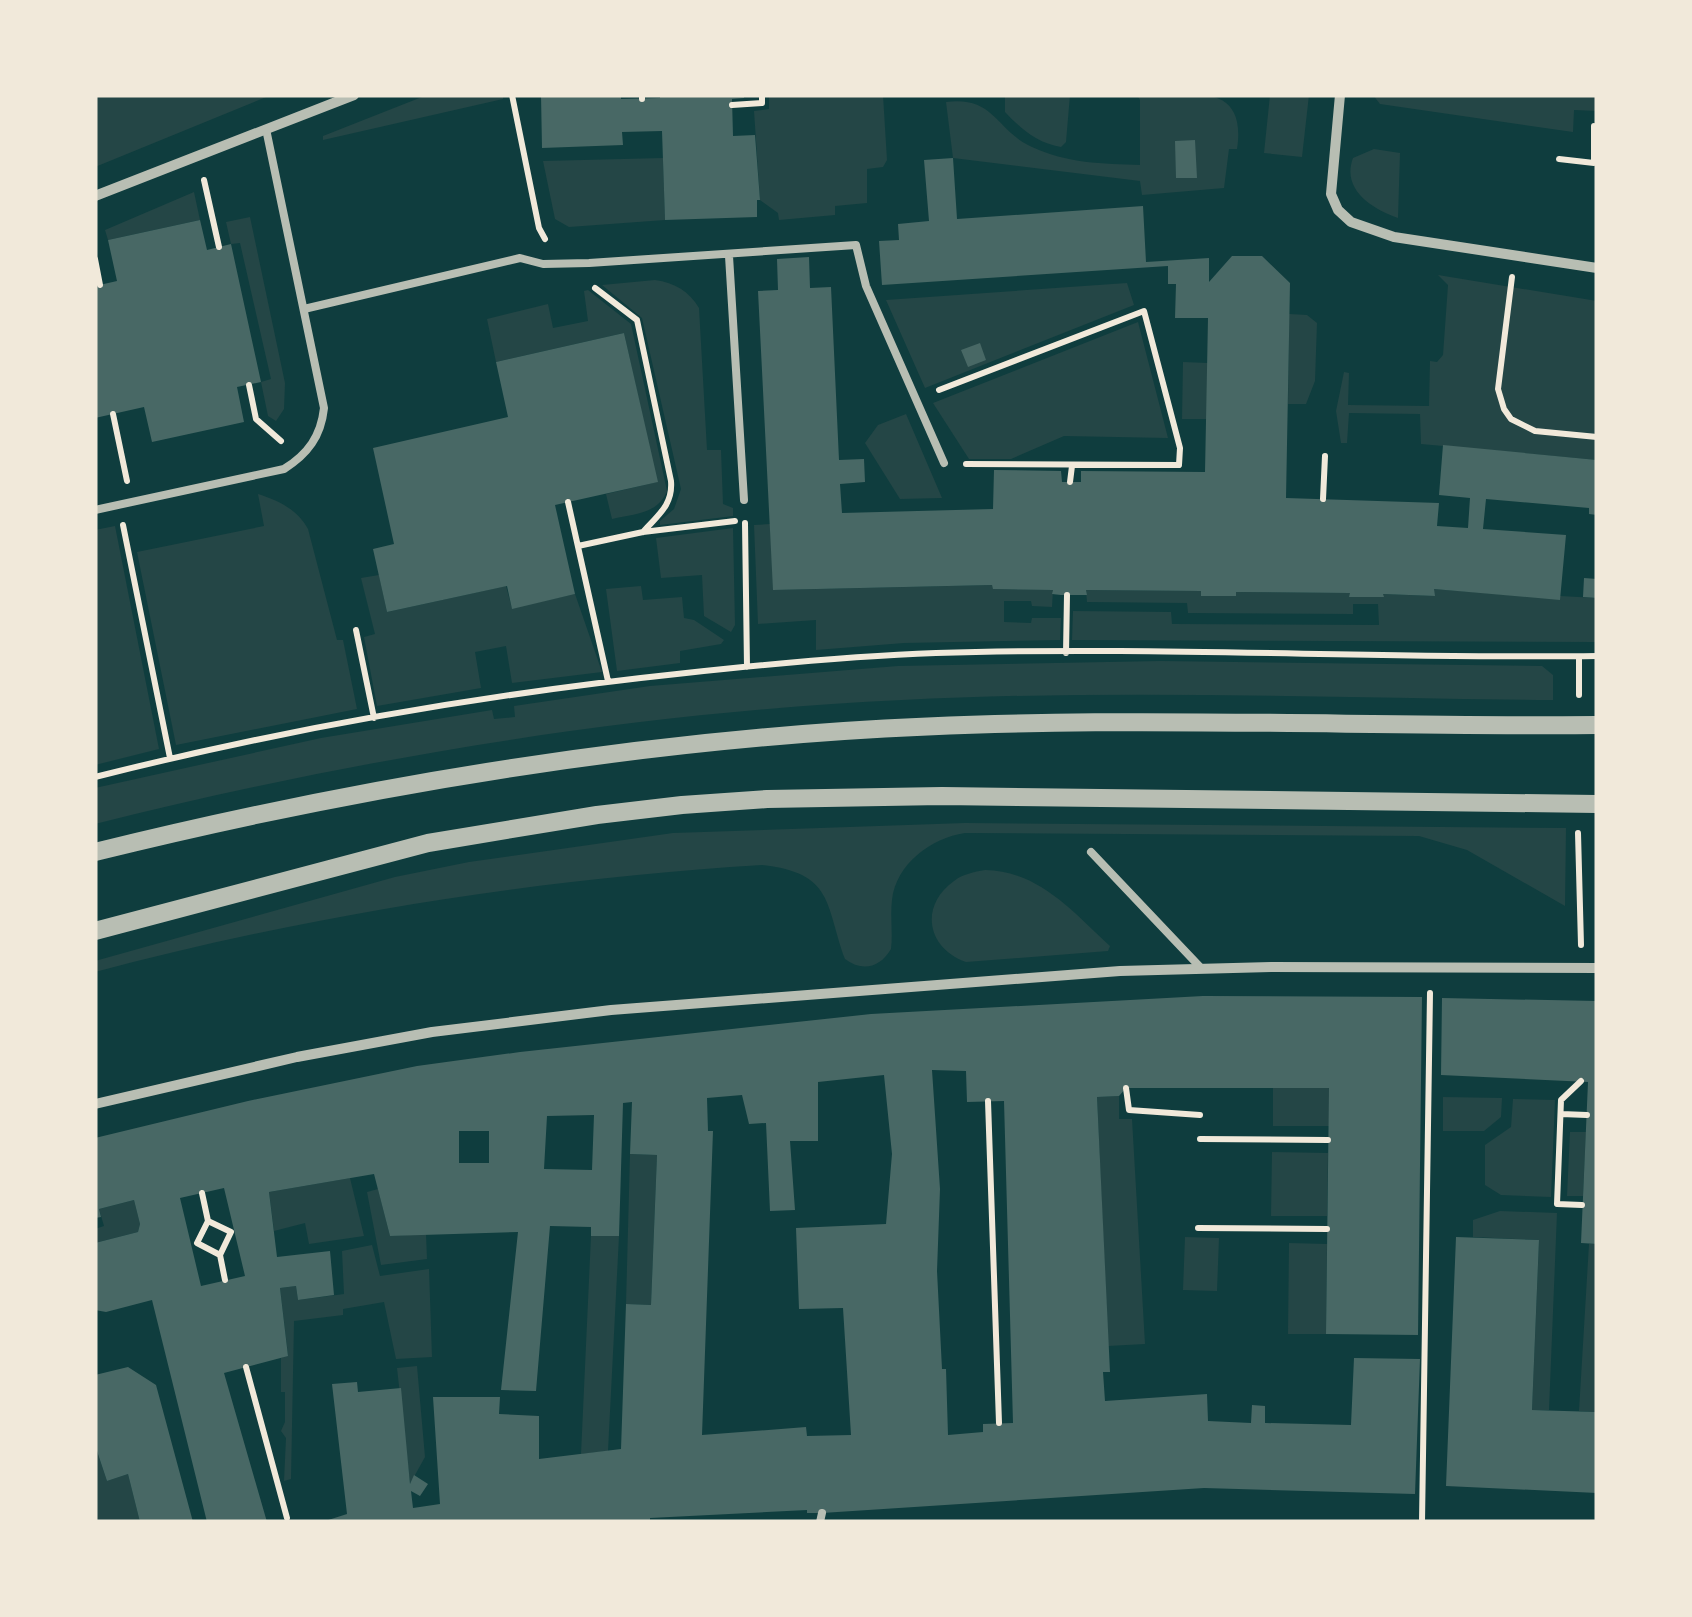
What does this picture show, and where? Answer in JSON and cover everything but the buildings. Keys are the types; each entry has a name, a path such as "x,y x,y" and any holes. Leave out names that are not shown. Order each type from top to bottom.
{"street":[{"path":"95,196 354,95"},
{"path":"1340,95 1330,194 1351,222 1379,234 1597,268"},
{"path":"95,852 371,790 610,753 756,738 957,725 1072,723 1597,725"},
{"path":"95,931 428,843 596,815 682,806 768,799 942,796 1597,804"},
{"path":"95,1104 297,1057 502,1022 962,981 1202,969 1597,968"}],"lane":[{"path":"95,510 284,468 309,449 322,422 324,408 266,130"},
{"path":"304,309 520,258 543,264 590,263 856,245 866,286 944,463"},
{"path":"728,256 744,500"},
{"path":"1090,852 1202,969"}],"path":[{"path":"512,95 544,238 555,245 587,247 593,287 636,320 672,480 667,506 643,532"},
{"path":"732,105 762,103 762,95"},
{"path":"1560,159 1594,163 1597,126"},
{"path":"198,157 219,247"},
{"path":"1514,256 1498,389 1504,409 1511,418 1535,431 1597,437"},
{"path":"95,259 100,285"},
{"path":"914,400 1144,311 1180,448 1179,465 944,463"},
{"path":"249,385 256,419"},
{"path":"113,414 132,502"},
{"path":"1322,499 1325,456"},
{"path":"1070,482 1072,466"},
{"path":"568,502 608,682"},
{"path":"119,504 170,758"},
{"path":"745,520 747,667"},
{"path":"578,546 643,532 727,522"},
{"path":"1066,595 1066,652"},
{"path":"356,630 374,718"},
{"path":"95,777 170,758 374,718 608,682 747,667 938,653 1597,656"},
{"path":"1422,1522 1430,966"},
{"path":"1581,1081 1562,1100 1557,1204 1582,1205"},
{"path":"1126,1088 1128,1110 1200,1116"},
{"path":"988,1101 999,1423"},
{"path":"1561,1114 1586,1115"},
{"path":"1200,1139 1328,1140"},
{"path":"202,1193 208,1221 197,1243 220,1255"},
{"path":"208,1221 231,1232 220,1255 225,1280"},
{"path":"1198,1228 1327,1230"},
{"path":"246,1367 287,1518"}],"shaded area":[{"path":"95,95 271,95 95,167"},
{"path":"427,95 503,95 503,99 323,140 323,136"},
{"path":"769,95 883,95 887,160 883,167 867,169 867,203 835,206 835,215 779,220 778,213 760,200 754,111 769,109"},
{"path":"1005,95 1070,95 1066,142 1061,147 1052,145 1023,129 1005,112"},
{"path":"1137,95 1209,95 1233,111 1238,126 1237,149 1229,149 1224,188 1142,195 1140,181 953,158 946,102 975,104 985,109 1020,140 1045,152 1085,162 1140,165"},
{"path":"1270,95 1309,95 1302,157 1264,153"},
{"path":"1373,95 1597,95 1597,111 1574,110 1573,132 1380,104"},
{"path":"1374,149 1400,153 1398,218 1362,197 1351,180 1353,158"},
{"path":"663,158 665,220 569,227 555,219 543,161"},
{"path":"194,192 200,220 108,240 105,230"},
{"path":"250,217 285,383 284,409 276,421 268,416 261,382 271,379 240,243 231,244 226,222"},
{"path":"1438,275 1597,301 1597,460 1421,444 1420,414 1349,413 1347,443 1341,443 1336,411 1344,372 1349,373 1348,405 1429,406 1430,361 1437,362 1443,355 1448,285"},
{"path":"655,280 681,289 699,308 707,450 721,450 723,504 733,508 733,516 660,525 674,509 681,489 642,318 602,285"},
{"path":"1127,283 1134,305 925,388 886,300"},
{"path":"588,290 631,324 667,491 651,509 612,519 606,494 657,482 624,333 496,362 487,319 548,304 553,328 588,321 584,291"},
{"path":"1289,314 1307,315 1317,323 1315,381 1306,404 1288,404"},
{"path":"1138,322 1168,438 1064,436 1011,459 969,459 933,403"},
{"path":"1183,362 1208,363 1207,419 1182,419"},
{"path":"906,414 942,498 900,499 865,443 878,425"},
{"path":"258,494 287,507 308,529 337,640 343,640 357,709 176,745 137,552 264,526"},
{"path":"770,524 774,590 992,585 994,589 1053,590 1052,607 1032,606 1031,601 1004,601 1004,622 1061,618 1060,640 904,643 816,650 816,620 758,624 754,525"},
{"path":"115,526 159,749 95,765 95,530"},
{"path":"733,528 735,625 731,632 704,616 702,575 661,578 656,538"},
{"path":"379,575 387,612 506,586 512,608 575,594 602,672 512,683 506,646 475,652 481,688 377,706 364,637 375,634 361,578"},
{"path":"641,586 643,600 682,597 684,618 694,620 724,640 721,644 680,651 680,663 617,671 606,589"},
{"path":"1434,589 1560,599 1597,598 1597,642 1072,640 1073,611 1171,612 1172,624 1379,625 1378,604 1353,604 1353,614 1188,613 1187,603 1087,602 1086,590 1201,591 1202,596 1235,596 1236,592 1383,597 1434,596"},
{"path":"1161,661 1542,666 1553,675 1553,700 1065,695 800,706 496,742 294,779 95,824 95,788 321,738 492,710 494,719 515,717 514,706 650,686 898,666"},
{"path":"965,823 1566,828 1565,906 1467,850 1419,836 965,833 928,847 908,864 892,900 891,949 882,960 864,967 845,959 829,907 815,884 803,875 762,865 594,879 426,902 260,933 95,972 95,961 395,877 469,862 673,833"},
{"path":"985,870 1022,877 1054,895 1110,946 1108,951 966,962 953,956 936,937 932,926 936,902 957,879"},
{"path":"1273,1087 1329,1088 1329,1126 1273,1126"},
{"path":"1119,1096 1119,1119 1132,1119 1145,1344 1108,1346 1097,1097"},
{"path":"1443,1097 1502,1098 1501,1117 1484,1131 1443,1131"},
{"path":"1513,1099 1555,1100 1551,1197 1501,1195 1485,1185 1485,1145 1511,1127"},
{"path":"1570,1132 1586,1132 1583,1196 1567,1196"},
{"path":"1272,1152 1328,1153 1327,1216 1271,1216"},
{"path":"630,1154 657,1155 651,1305 626,1304"},
{"path":"350,1178 364,1236 309,1244 305,1223 274,1231 269,1192"},
{"path":"378,1189 390,1236 426,1234 427,1259 381,1265 367,1192"},
{"path":"134,1200 138,1232 95,1243 95,1229 104,1226 99,1209"},
{"path":"1500,1211 1557,1213 1549,1410 1532,1410 1539,1240 1473,1237 1473,1220"},
{"path":"591,1236 619,1236 608,1451 581,1454"},
{"path":"1185,1237 1219,1238 1217,1291 1183,1290"},
{"path":"1289,1243 1327,1244 1326,1334 1288,1334"},
{"path":"1589,1244 1597,1244 1597,1412 1579,1411"},
{"path":"372,1245 380,1276 429,1269 432,1357 396,1359 384,1302 343,1309 343,1315 294,1321 291,1479 284,1481 286,1438 281,1431 285,1422 285,1392 281,1392 281,1358 288,1355 280,1288 296,1286 298,1300 344,1294 342,1251"},
{"path":"417,1366 425,1457 410,1484 397,1368"},
{"path":"95,1445 107,1481 128,1474 140,1522 95,1522"}]}
